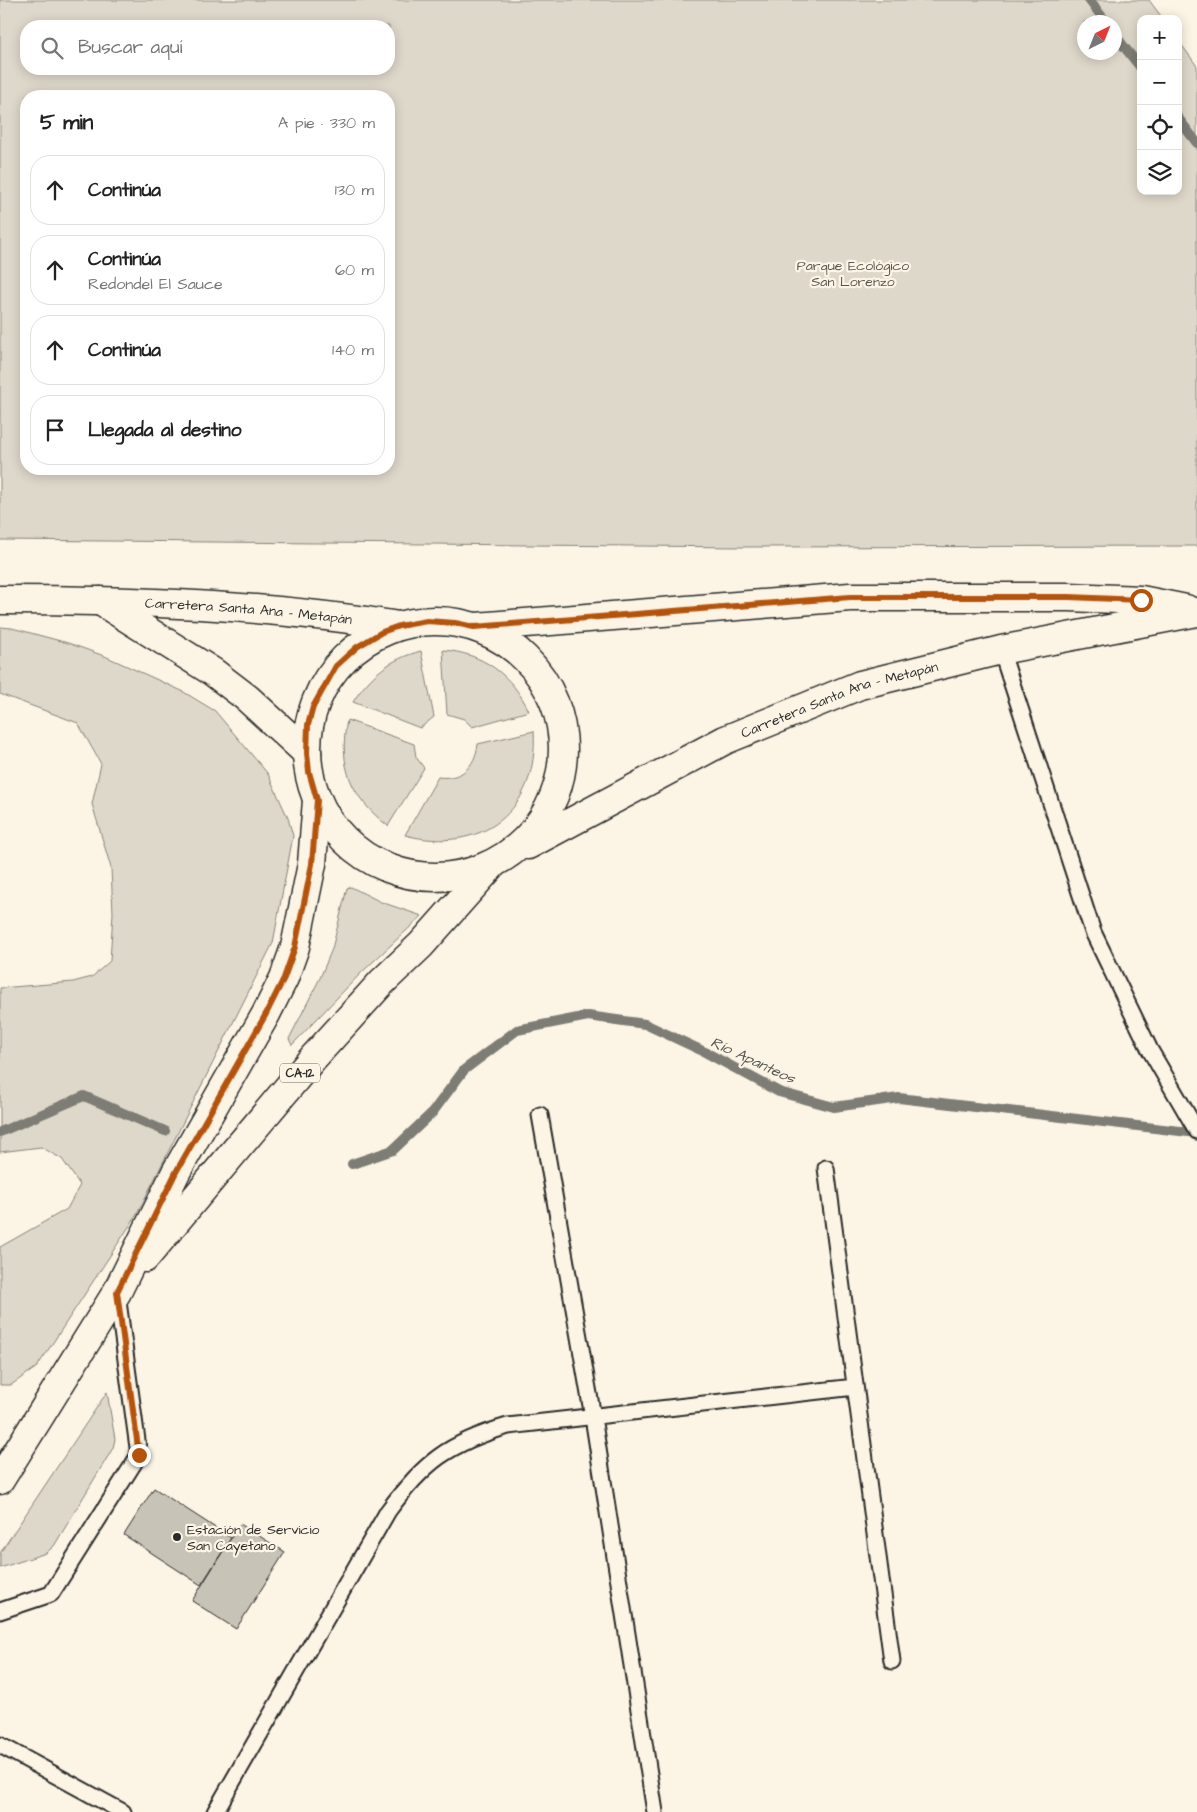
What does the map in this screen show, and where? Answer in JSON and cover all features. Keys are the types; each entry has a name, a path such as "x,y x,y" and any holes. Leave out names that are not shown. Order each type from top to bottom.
{"main road":[{"name":"Carretera Santa Ana - Metapán","path":"474,627 850,597 1069,597 1132,599 1197,612"},
{"name":"Carretera Santa Ana - Metapán","path":"0,600 98,600 263,608 399,626"},
{"name":"Carretera Santa Ana - Metapán","path":"98,600 213,672 247,698 307,753"},
{"name":"Carretera Santa Ana - Metapán","path":"500,860 725,740 860,685 1001,650 1197,612"},
{"path":"436,621 474,627 499,638 528,662 549,692 561,727 563,764 554,800 540,824 528,838 500,860 476,871 448,877 419,876 391,870 366,857 344,839 331,825 317,800 309,772 307,753 308,725 313,707 331,674 350,652 365,641 399,626 436,621"},
{"name":"CA-12","path":"0,1480 117,1292 176,1172 266,1014 284,978 295,947 312,864 317,800"},
{"name":"CA-12","path":"117,1292 319,1051 382,982 421,945 500,860"}],"lane":[{"path":"1001,650 1093,932 1150,1050 1197,1131"},
{"path":"540,1115 593,1417 655,1812"},
{"path":"826,1168 892,1662"},
{"path":"0,1611 51,1594 139,1455 117,1292"},
{"path":"215,1812 388,1511 411,1480 442,1454 475,1436 508,1426 855,1387"},
{"path":"0,1745 124,1812"}],"green space":[{"name":"Parque Ecológico San Lorenzo","path":"0,0 1149,0 1160,15 1137,15 1137,195 1182,195 1182,45 1197,66 1197,546 743,547 0,540"},
{"path":"0,627 12,628 68,643 107,657 182,691 215,711 268,774 288,818 293,836 273,943 136,1216 37,1367 11,1385 0,1385 0,1247 67,1209 80,1185 62,1159 41,1147 0,1152 0,988 73,982 92,977 110,961 113,913 111,868 92,804 101,764 78,723 0,694"},
{"path":"443,650 471,656 495,668 514,687 529,711 472,727 464,719 447,714"},
{"path":"421,651 434,717 420,728 353,702 366,684 382,669 410,654"},
{"path":"347,720 414,744 416,757 424,768 388,826 365,804 350,780 344,752"},
{"path":"534,731 533,759 527,784 516,804 500,820 481,832 458,838 433,840 405,835 438,777 454,776 466,770 474,759 478,744"},
{"path":"351,887 381,902 422,916 360,974 292,1045 289,1039 320,978 332,949 347,888"},
{"path":"107,1392 115,1439 113,1448 54,1546 46,1553 0,1568 0,1553"}],"building":[{"name":"Estación de Servicio San Cayetano","path":"154,1488 231,1538 201,1585 124,1535"},
{"path":"240,1524 285,1552 236,1629 192,1601"}],"waterway":[{"path":"1089,0 1101,15"},
{"path":"1122,44 1137,63"},
{"path":"1182,123 1197,143"},
{"name":"Río Apanteos","path":"352,1164 393,1150 432,1113 464,1070 517,1030 588,1016 645,1024 705,1052 779,1092 834,1107 899,1098 1197,1133"},
{"name":"Río Apanteos","path":"0,1132 84,1096 165,1131"}],"place":[{"name":"Estación de Servicio San Cayetano","path":"177,1537"}],"route":[{"path":"139,1455 117,1292 176,1172 266,1014 284,978 295,947 312,864 317,800 307,763 308,725 313,707 321,690 336,666 350,652 382,632 399,626 427,621 455,623 474,627 850,597 1069,597 1141,600"}]}
